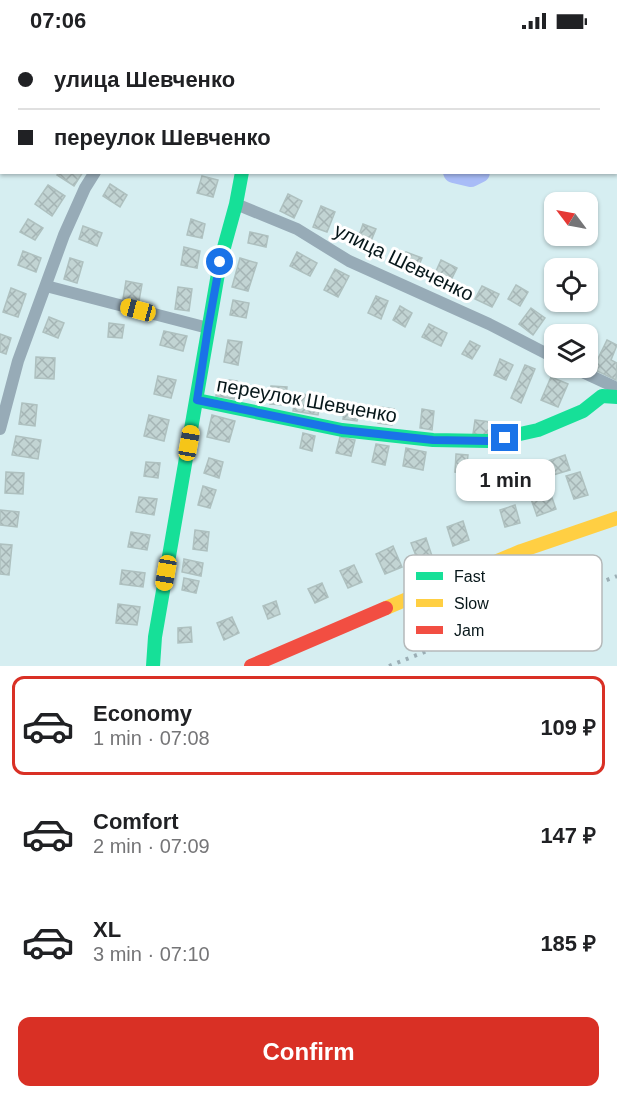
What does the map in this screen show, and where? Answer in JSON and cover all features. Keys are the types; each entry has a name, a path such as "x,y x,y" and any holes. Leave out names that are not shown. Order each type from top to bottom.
{"street":[{"path":"0,429 18,361 64,235 94,174"},
{"path":"153,666 154,637 208,328 220,262 242,174"},
{"name":"улица Шевченко","path":"236,204 297,229 349,261 489,324 544,352"},
{"path":"46,286 208,328"},
{"path":"596,378 617,388"},
{"name":"переулок Шевченко","path":"197,400 342,430 433,440 488,441 538,430 583,411 602,396 617,397"},
{"path":"514,555 617,518"},
{"path":"251,666 404,601"}],"building":[{"path":"58,174 82,174 74,186"},
{"path":"202,176 218,180 213,197 197,193"},
{"path":"110,184 127,195 120,207 103,196"},
{"path":"48,185 65,196 52,216 35,204"},
{"path":"288,194 302,201 294,218 280,211"},
{"path":"321,206 335,212 327,232 313,227"},
{"path":"28,219 43,228 35,240 20,232"},
{"path":"191,219 205,224 202,238 187,235"},
{"path":"363,224 376,229 368,248 356,244"},
{"path":"83,226 102,233 97,246 79,239"},
{"path":"250,232 268,236 266,247 248,243"},
{"path":"184,247 200,251 197,268 181,265"},
{"path":"23,251 41,258 36,272 18,265"},
{"path":"297,252 317,263 310,276 290,266"},
{"path":"406,252 422,258 416,272 401,266"},
{"path":"70,258 83,262 77,283 64,279"},
{"path":"240,258 257,263 248,291 232,287"},
{"path":"441,260 457,268 448,286 433,278"},
{"path":"335,269 349,276 338,297 324,290"},
{"path":"126,281 142,284 139,301 123,299"},
{"path":"516,285 528,292 520,306 508,299"},
{"path":"482,286 499,294 492,307 475,299"},
{"path":"178,287 192,289 189,311 175,309"},
{"path":"11,288 26,294 18,317 3,312"},
{"path":"376,296 388,301 381,319 368,313"},
{"path":"233,300 249,303 246,318 230,315"},
{"path":"400,306 412,313 405,327 393,320"},
{"path":"531,308 545,318 533,335 519,324"},
{"path":"49,317 64,323 58,338 43,332"},
{"path":"109,323 124,325 122,338 108,337"},
{"path":"429,324 447,333 441,346 422,337"},
{"path":"164,331 187,336 183,351 160,345"},
{"path":"0,334 11,338 6,354 0,352"},
{"path":"228,340 242,342 238,365 224,362"},
{"path":"607,340 617,345 611,360 617,363 616,380 598,371 598,359"},
{"path":"470,341 480,346 472,359 462,354"},
{"path":"36,357 55,358 54,379 35,378"},
{"path":"500,359 513,365 506,380 494,375"},
{"path":"525,365 535,369 521,403 511,398"},
{"path":"158,376 176,380 171,398 154,394"},
{"path":"551,378 568,384 558,407 541,400"},
{"path":"219,379 237,381 234,399 216,396"},
{"path":"271,386 287,387 285,405 270,404"},
{"path":"296,393 321,397 318,415 293,411"},
{"path":"22,403 37,405 35,426 19,424"},
{"path":"345,405 360,408 357,421 343,419"},
{"path":"380,407 394,409 392,425 378,423"},
{"path":"422,409 434,411 432,430 420,428"},
{"path":"149,415 169,420 164,441 144,436"},
{"path":"212,415 235,421 229,442 207,437"},
{"path":"475,420 491,422 488,436 473,434"},
{"path":"303,433 315,436 312,451 300,448"},
{"path":"16,436 41,440 38,459 12,455"},
{"path":"340,437 355,440 351,456 336,453"},
{"path":"376,444 389,446 385,465 372,462"},
{"path":"406,448 426,452 423,470 403,466"},
{"path":"456,454 468,455 466,473 455,472"},
{"path":"565,455 570,470 553,475 548,461"},
{"path":"209,458 223,462 219,478 204,473"},
{"path":"146,462 160,463 158,478 144,476"},
{"path":"522,471 530,495 518,498 511,474"},
{"path":"6,472 24,473 23,494 5,493"},
{"path":"580,472 588,495 574,499 566,476"},
{"path":"203,486 216,490 210,508 198,505"},
{"path":"550,492 556,509 537,516 531,499"},
{"path":"139,497 157,499 154,515 136,512"},
{"path":"515,505 520,523 505,527 500,510"},
{"path":"0,510 19,512 17,527 0,525"},
{"path":"463,521 469,540 453,546 447,527"},
{"path":"195,530 209,532 207,551 193,549"},
{"path":"131,532 150,535 147,550 128,547"},
{"path":"426,538 432,555 416,555 411,543"},
{"path":"0,544 12,545 9,575 0,574"},
{"path":"393,546 402,567 385,574 376,554"},
{"path":"184,559 203,563 201,576 182,572"},
{"path":"354,565 362,582 348,588 340,571"},
{"path":"122,570 145,573 143,587 120,584"},
{"path":"184,578 199,581 196,593 182,590"},
{"path":"322,583 328,597 315,603 308,589"},
{"path":"276,601 280,614 268,619 263,606"},
{"path":"118,604 140,607 137,625 116,623"},
{"path":"232,617 239,633 224,640 217,623"},
{"path":"191,627 192,642 178,643 178,628"}],"waterway":[{"path":"462,174 471,176 475,174"}],"railway":[{"path":"602,582 617,576"},
{"path":"389,666 427,651"}],"traffic: fast":[{"path":"153,666 155,637 220,262 242,174"},
{"path":"197,400 342,430 433,440 488,441 538,430 583,411 602,396 617,397"}],"traffic: slow":[{"path":"512,555 617,518"},
{"path":"386,608 404,600"}],"traffic: jam":[{"path":"251,666 386,608"}],"route":[{"path":"220,262 197,400 342,430 433,440 488,441 505,438"}]}
